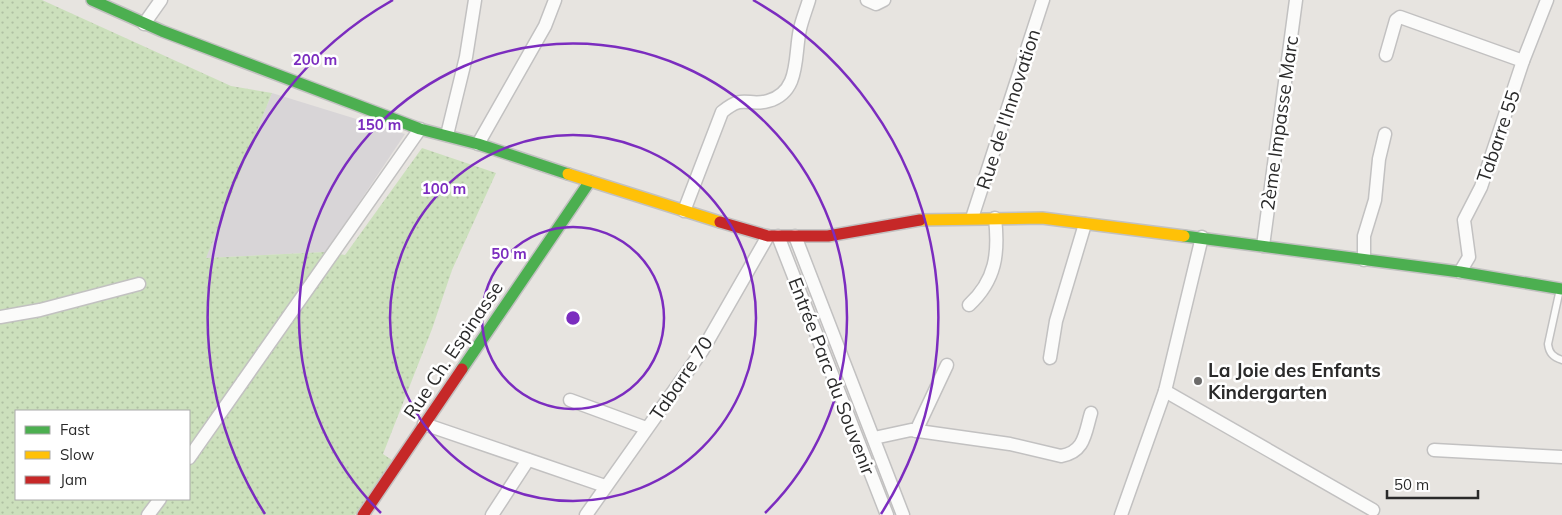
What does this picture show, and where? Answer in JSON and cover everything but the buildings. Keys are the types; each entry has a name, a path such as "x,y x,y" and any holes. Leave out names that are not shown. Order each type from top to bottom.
{"main road":[{"path":"92,0 144,24 420,129 478,144 684,211 773,236 828,236 924,219 1042,218 1202,237 1460,272 1561,288"},
{"name":"Rue Ch. Espinasse","path":"363,515 590,181"}],"street":[{"path":"144,24 161,0"},
{"path":"448,135 466,57 475,0"},
{"path":"478,144 546,26 556,0"},
{"path":"684,211 722,112 732,104 742,100 765,102 774,100 785,92 791,82 798,57 800,31 809,0"},
{"path":"867,0 876,4 884,0"},
{"name":"Rue de l'Innovation","path":"972,218 1043,0"},
{"name":"2ème Impasse Marc","path":"1263,246 1296,0"},
{"name":"Tabarre 55","path":"1460,272 1468,257 1464,220 1481,187 1523,61 1547,0"},
{"path":"1386,55 1396,20 1400,17 1523,61"},
{"path":"190,457 420,129"},
{"path":"1364,260 1364,236 1375,200 1379,159 1385,134"},
{"path":"969,305 987,286 996,258 995,218"},
{"path":"1050,358 1056,320 1085,224"},
{"name":"Tabarre 70","path":"586,515 702,351 773,236"},
{"name":"Entrée Parc du Souvenir","path":"773,236 887,515"},
{"name":"Entrée Parc du Souvenir","path":"795,236 903,515"},
{"path":"1121,515 1165,391 1202,237"},
{"path":"0,317 40,310 140,284"},
{"path":"916,431 947,365"},
{"path":"1165,391 1373,510"},
{"path":"570,400 646,428"},
{"path":"874,438 916,431 1010,444 1061,456 1070,454 1081,446 1091,413"},
{"path":"424,424 605,486"},
{"path":"1434,450 1562,457"},
{"path":"492,515 528,460"},
{"path":"148,515 159,500"}],"lane":[{"path":"1561,288 1548,344 1549,351 1555,358 1562,360"}],"shaded area":[{"path":"272,93 405,134 326,252 205,258"}],"green space":[{"path":"0,0 42,0 231,86 272,93 206,258 326,252 345,255 422,148 496,173 452,270 432,329 383,454 392,460 355,515 0,515"}],"traffic: fast":[{"path":"92,0 162,31 420,129 478,144 568,174"},
{"path":"462,369 590,181"},
{"path":"1184,236 1460,272 1562,289"}],"traffic: slow":[{"path":"568,174 720,222"},
{"path":"920,220 1042,218 1184,236"}],"traffic: jam":[{"path":"720,222 768,236 828,236 920,220"},
{"path":"363,515 462,369"}],"place":[{"name":"La Joie des Enfants Kindergarten","path":"1198,381"}]}
